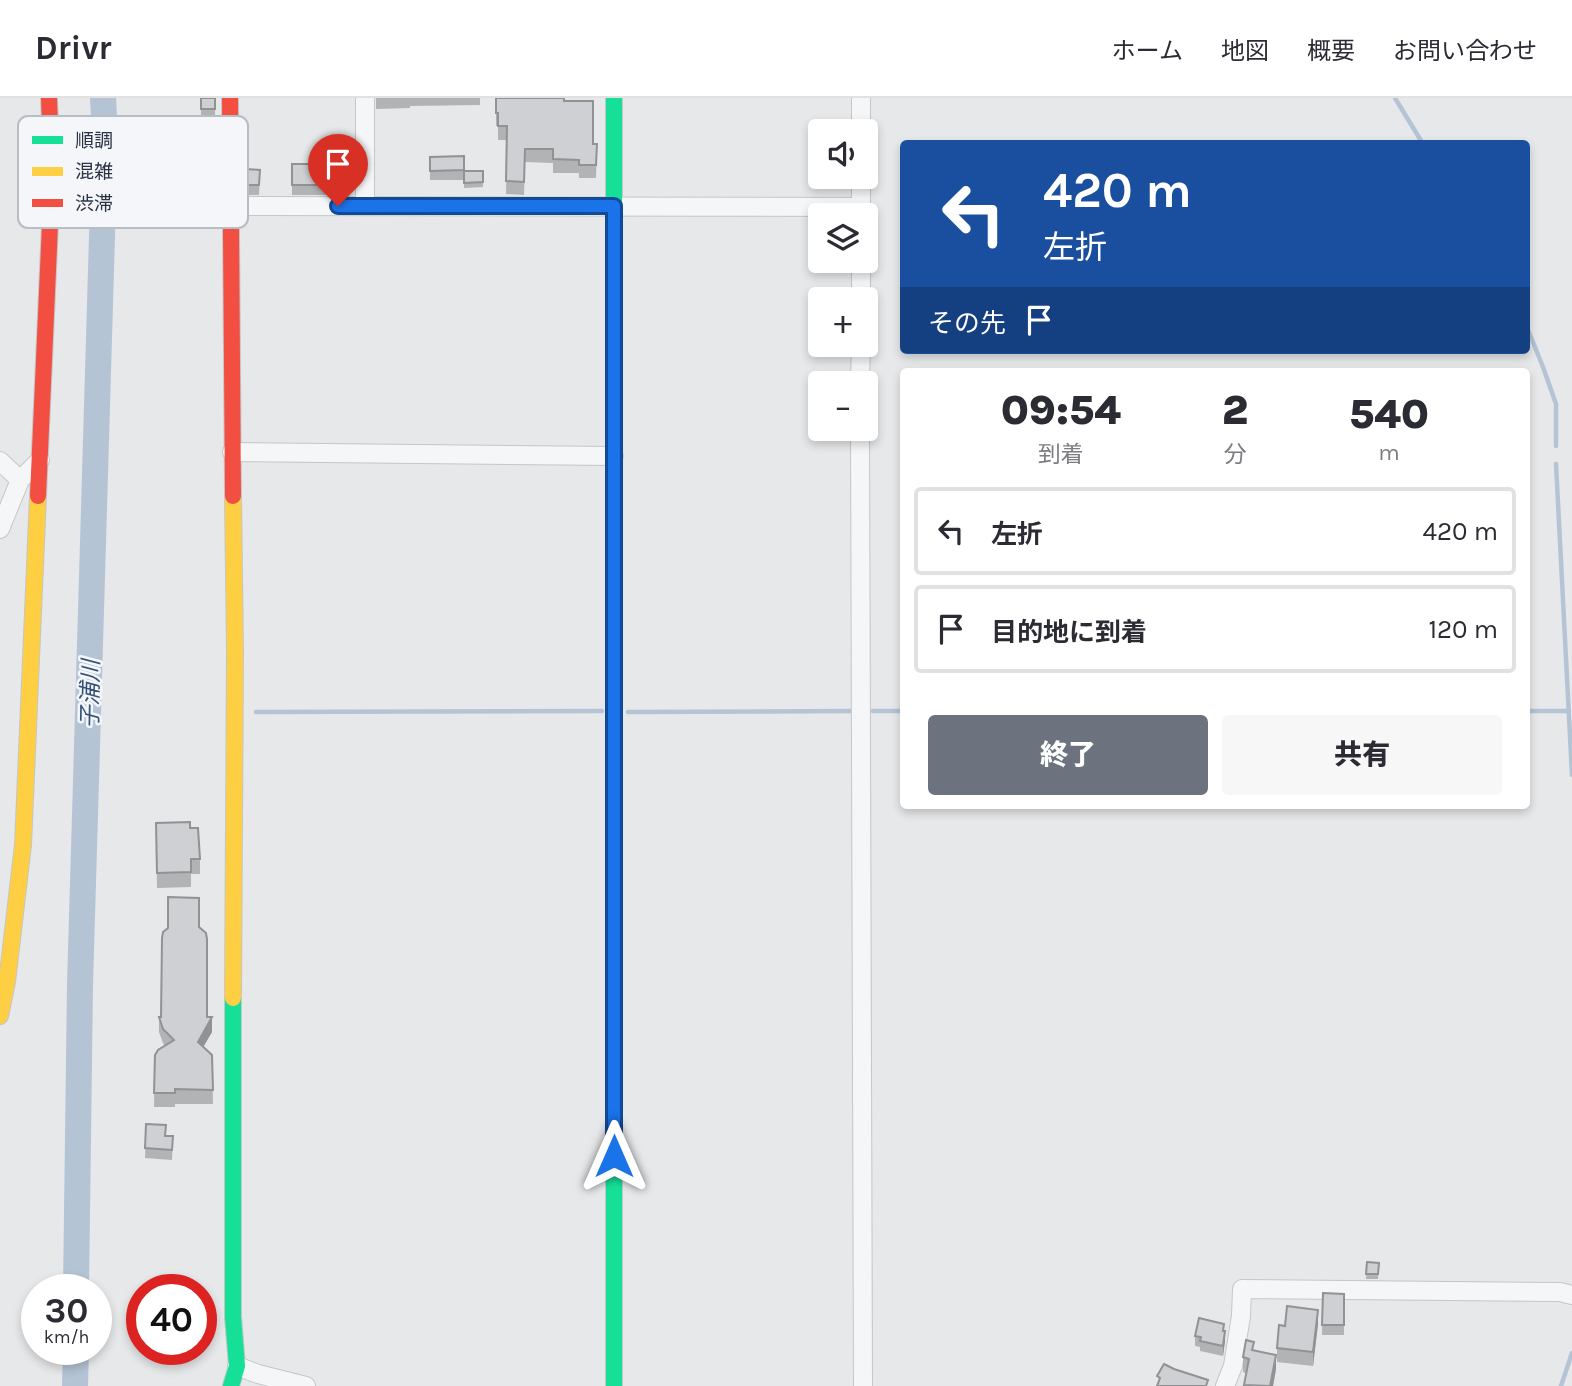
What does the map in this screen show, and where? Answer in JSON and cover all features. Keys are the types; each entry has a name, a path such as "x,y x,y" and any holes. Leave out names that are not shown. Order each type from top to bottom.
{"street":[{"path":"49,98 50,116"},
{"path":"230,98 230,116"},
{"path":"365,98 365,206"},
{"path":"614,98 614,1386"},
{"path":"860,98 861,119"},
{"path":"248,205 614,206 808,210"},
{"path":"0,1016 8,982 23,845 50,228"},
{"path":"231,228 235,653 232,1140 233,1317 237,1366 231,1386"},
{"path":"860,441 863,1386"},
{"path":"232,452 614,456"},
{"path":"0,529 20,480 40,460"},
{"path":"0,461 20,480"},
{"path":"1224,1386 1233,1366 1241,1317 1242,1289 1560,1292 1572,1295"},
{"path":"237,1366 306,1386"}],"building":[{"path":"201,98 215,98 215,109 201,109"},
{"path":"496,98 564,98 564,101 593,101 596,165 579,165 579,160 553,159 553,149 525,149 524,182 506,181 507,126 498,126"},
{"path":"464,156 464,170 430,171 430,157"},
{"path":"292,164 349,164 349,185 292,185"},
{"path":"248,169 260,170 259,185 248,185"},
{"path":"464,171 483,171 483,182 464,183"},
{"path":"190,822 190,828 198,828 200,859 191,859 191,872 157,873 156,823"},
{"path":"168,897 199,898 199,927 206,933 207,939 207,1017 212,1017 198,1042 212,1055 213,1090 175,1089 175,1093 154,1093 155,1055 174,1040 163,1029 159,1017 162,938 163,932 168,928"},
{"path":"146,1124 166,1125 165,1136 173,1136 172,1150 145,1148"},
{"path":"1367,1262 1379,1263 1378,1274 1366,1274"},
{"path":"1323,1293 1344,1294 1344,1325 1322,1325"},
{"path":"1287,1306 1318,1310 1313,1352 1277,1348 1279,1325 1285,1326"},
{"path":"1199,1318 1224,1324 1223,1346 1200,1341 1201,1337 1195,1336"},
{"path":"1246,1340 1254,1342 1252,1350 1276,1355 1270,1386 1244,1385 1249,1359 1243,1357"},
{"path":"1164,1364 1208,1380 1206,1386 1157,1386 1160,1378 1157,1376"}],"waterway":[{"name":"子浦川","path":"103,98 104,116"},
{"path":"1395,98 1421,140"},
{"name":"子浦川","path":"76,1274 80,985 102,228"},
{"path":"1530,335 1556,404 1556,446"},
{"path":"1556,464 1572,775"},
{"path":"256,712 602,711"},
{"path":"628,712 852,711"},
{"path":"873,711 900,711"},
{"path":"1530,711 1569,711"},
{"path":"1561,1386 1572,1353"},
{"name":"子浦川","path":"75,1386 76,1365"}],"traffic: fast":[{"path":"614,98 614,699"},
{"path":"231,1386 237,1366 233,1317 233,998"},
{"path":"614,1054 614,1386"}],"traffic: slow":[{"path":"0,1016 7,982 23,845 38,496"},
{"path":"233,496 233,998"},
{"path":"614,699 614,1054"}],"traffic: jam":[{"path":"49,98 50,116"},
{"path":"230,98 230,116"},
{"path":"38,496 50,228"},
{"path":"231,228 233,496"}],"route":[{"path":"338,206 614,206 614,1156"}]}
